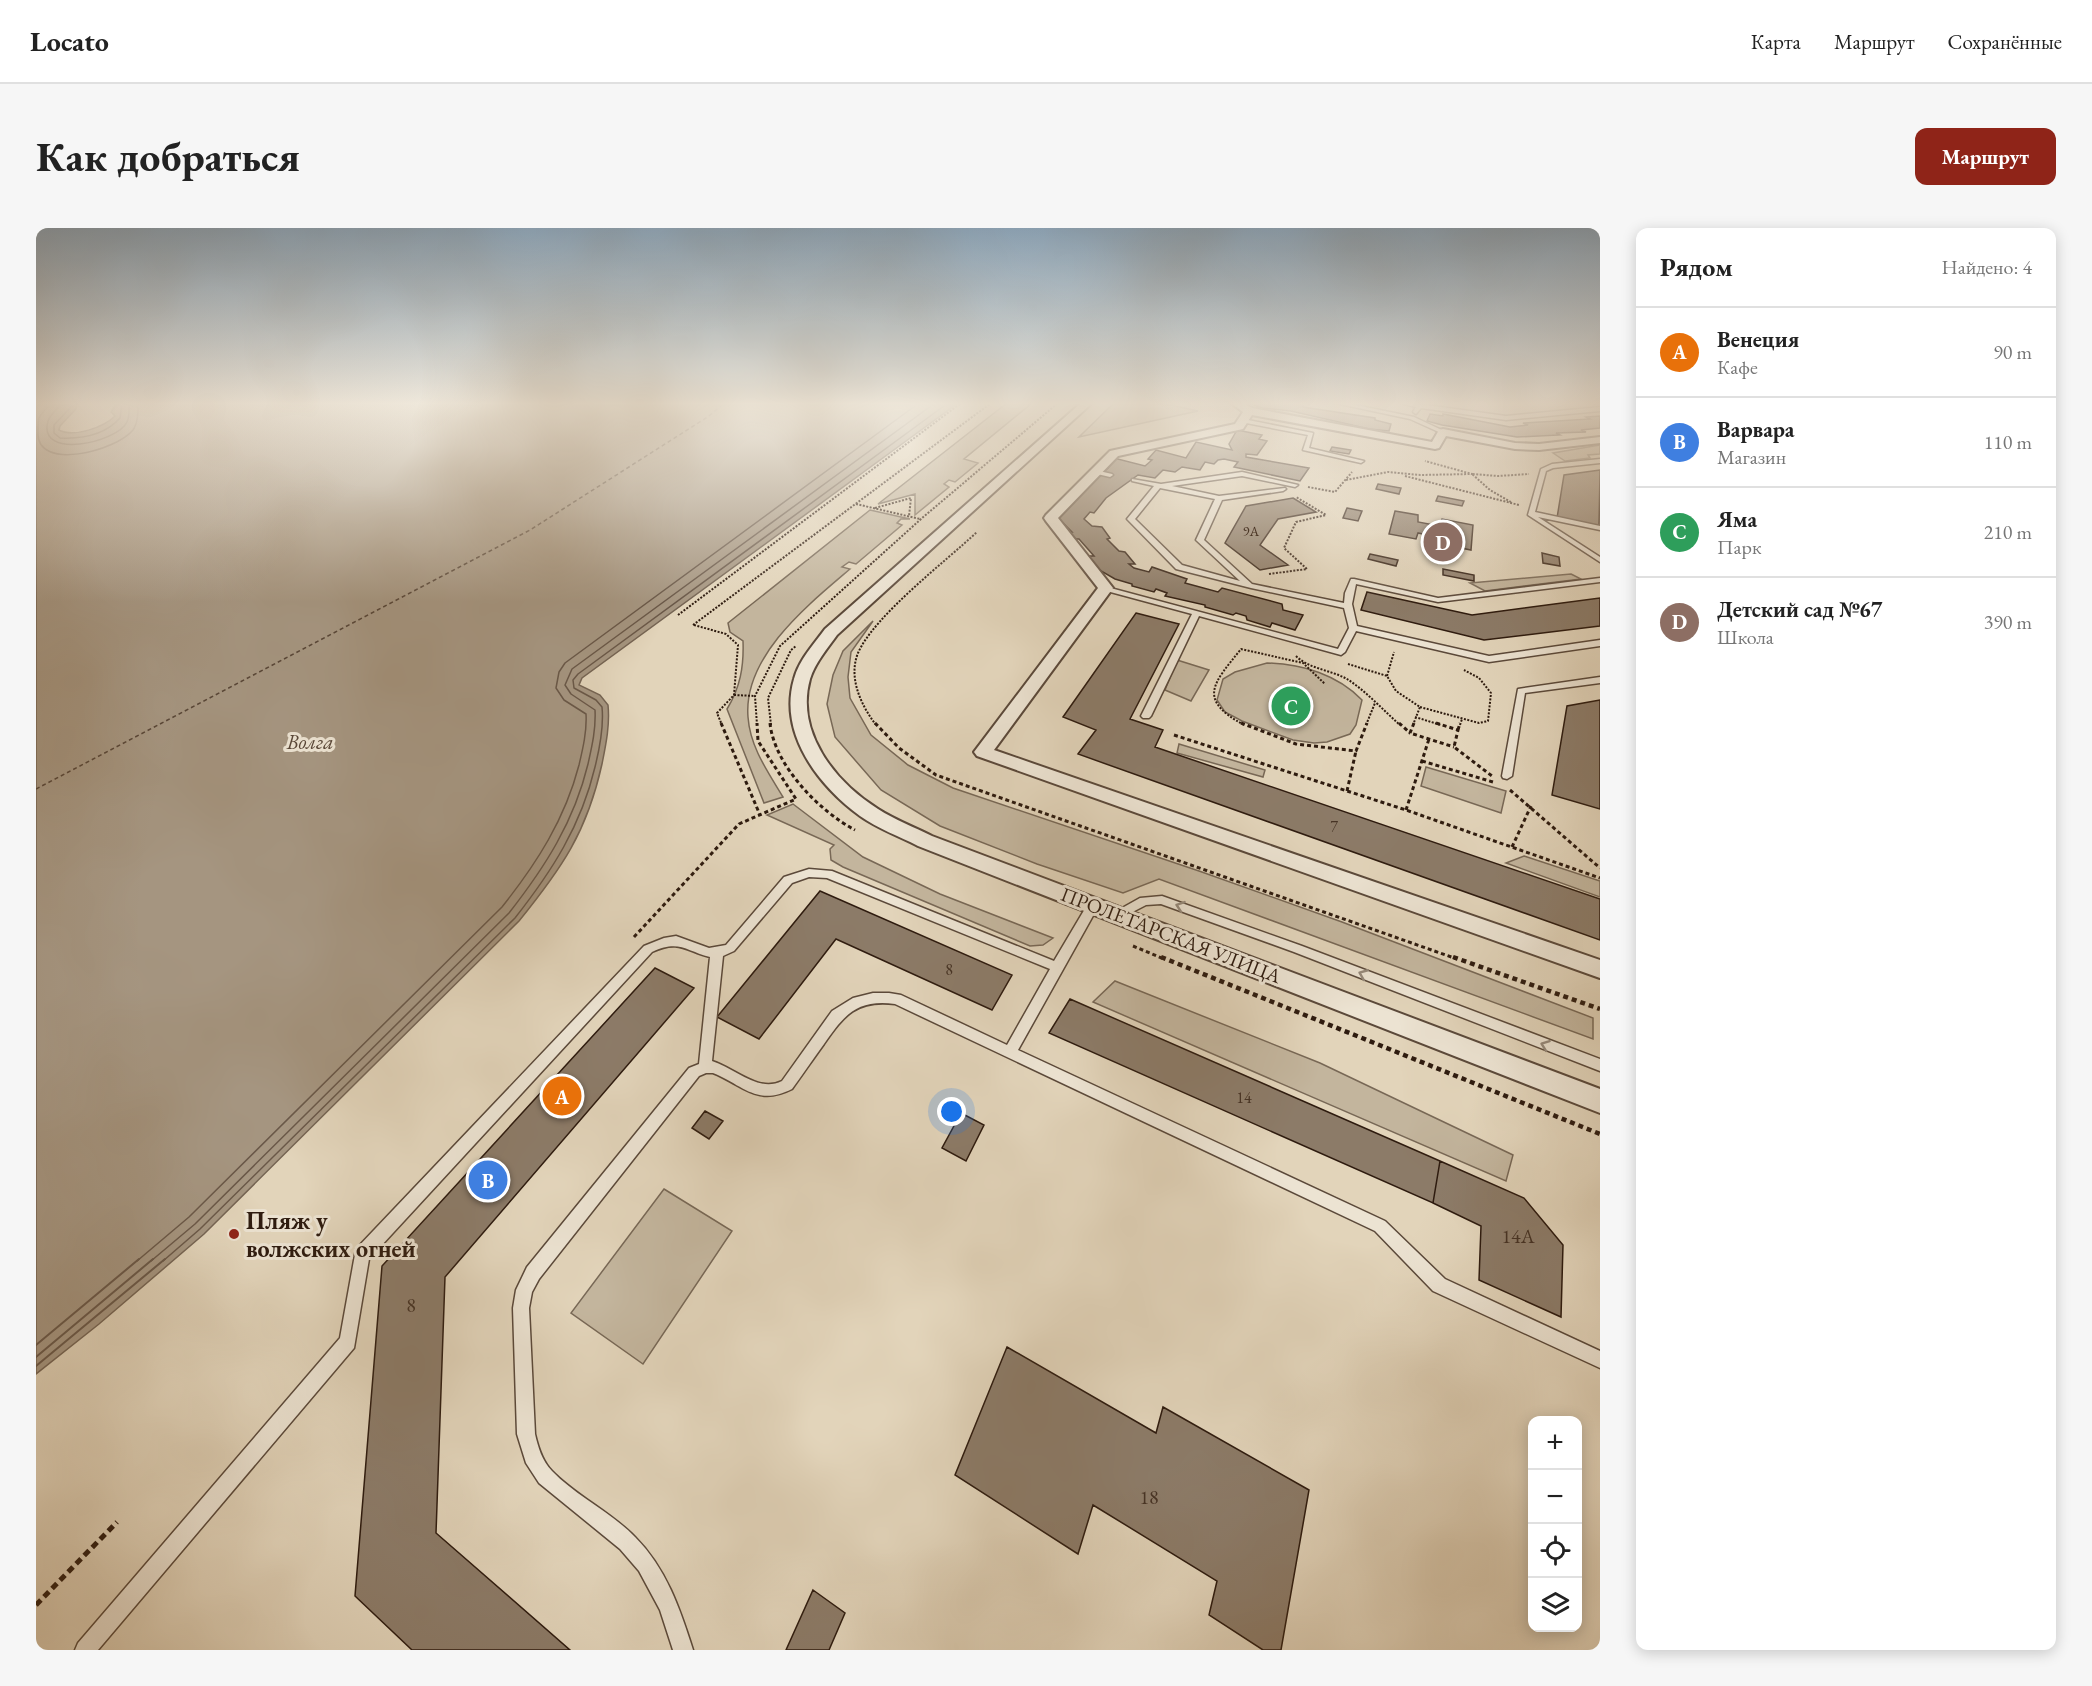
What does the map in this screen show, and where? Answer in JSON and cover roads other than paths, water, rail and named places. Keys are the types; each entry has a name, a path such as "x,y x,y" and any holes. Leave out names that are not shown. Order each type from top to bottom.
{"street":[{"name":"ПРОЛЕТАРСКАЯ УЛИЦА","path":"1013,469 831,632 811,658 801,680 798,704 800,727 812,753 834,783 868,812 925,841 1600,1101"},
{"path":"1104,469 1050,518 1106,588 983,752 1600,969"}],"lane":[{"path":"1544,469 1531,515 1600,560"},
{"path":"1296,485 1242,474 1158,486 1131,519 1179,567 1251,586 1346,606"},
{"path":"1134,480 1219,498 1283,489"},
{"path":"1219,498 1200,540 1251,586"},
{"path":"1533,511 1600,528"},
{"path":"1106,588 1341,652 1353,628 1346,606 1349,589 1354,580 1438,600 1600,580"},
{"path":"1146,716 1196,613"},
{"path":"1353,628 1489,659 1600,643"},
{"path":"1507,776 1521,691 1600,680"},
{"path":"86,1650 348,1342 362,1255 648,949 664,942 681,941 703,952 717,953 730,948 788,880 801,875 820,873 1057,967"},
{"path":"1119,915 1144,901 1162,900 1298,948 1600,1065"},
{"path":"1010,1052 1093,906"},
{"path":"705,1067 717,953"},
{"path":"683,1650 669,1606 646,1564 627,1542 545,1477 532,1457 526,1434 521,1308 524,1290 533,1273 694,1072 705,1067 719,1069 760,1091 780,1090 787,1085 841,1011 862,999 878,997 897,999 1380,1226 1439,1285 1600,1360"}],"water":[{"name":"Волга","path":"36,469 867,469 582,678 579,685 600,695 608,705 608,727 602,764 589,810 580,830 560,866 534,902 519,921 204,1234 99,1324 36,1374"}],"place":[{"name":"Детский сад №67","path":"1443,542"},
{"name":"Яма","path":"1291,706"},
{"name":"Венеция","path":"562,1096"},
{"name":"Варвара","path":"488,1180"},
{"name":"Пляж у волжских огней","path":"234,1234"}]}
